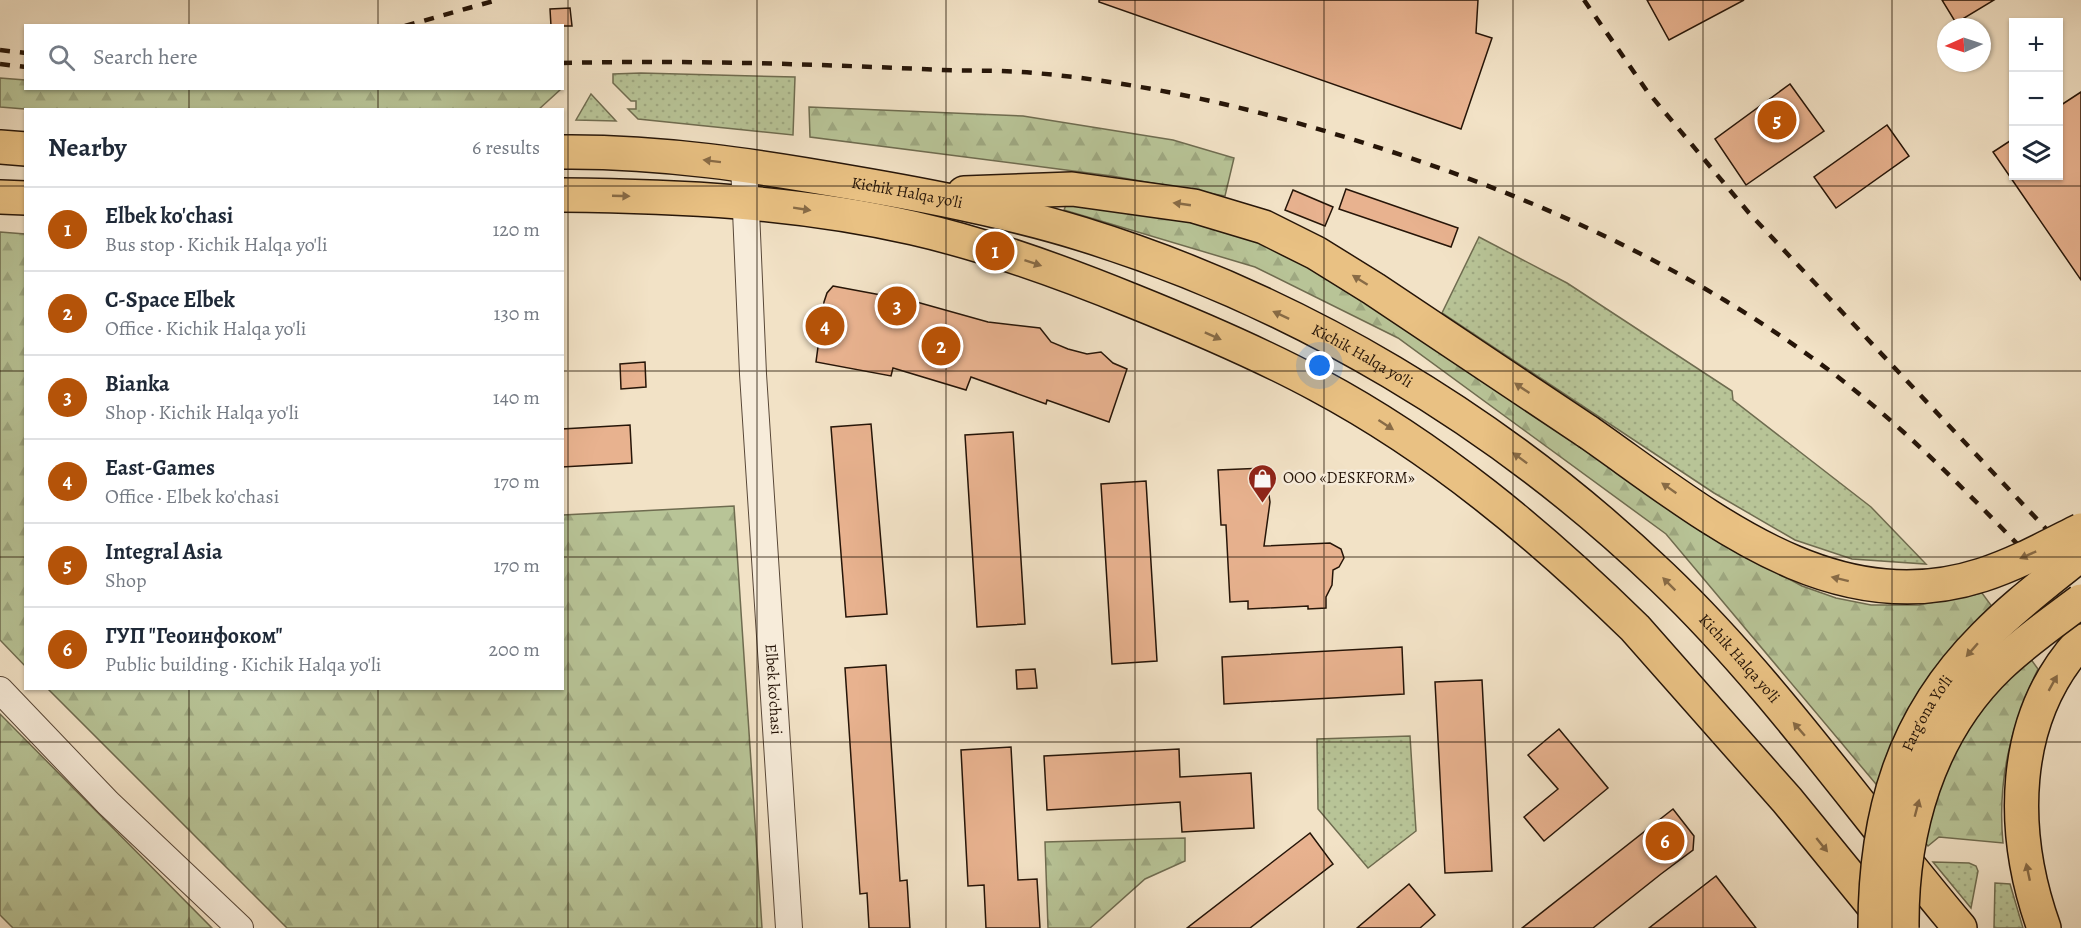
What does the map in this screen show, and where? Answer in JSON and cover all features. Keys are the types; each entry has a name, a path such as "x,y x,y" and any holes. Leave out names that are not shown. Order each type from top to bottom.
{"main road":[{"path":"0,147 24,149"},
{"name":"Kichik Halqa yo'li","path":"564,152 671,156 744,164 915,194 1042,223 1084,235 1181,271 1353,349 1425,391 1472,423 1608,528 1700,616 1837,773 1960,928"},
{"path":"915,194 1072,189 1194,206 1264,227 1316,253 1374,289 1588,432 1720,524 1807,569 1864,585 1914,587 1961,581 1983,575 2081,530"},
{"name":"Kichik Halqa yo'li","path":"564,195 744,202 913,228 1060,272 1161,312 1317,384 1431,455 1513,518 1635,628 1787,800 1892,928"},
{"path":"0,196 24,198"},
{"name":"Farg'ona Yo'li","path":"1875,928 1878,847 1893,789 1913,734 1944,683 1983,637 2081,554"},
{"name":"Farg'ona Yo'li","path":"1902,928 1903,879 1912,824 1927,776 1946,736 1970,699 1999,666 2081,601"},
{"path":"2044,928 2024,854 2020,802 2024,764 2036,717 2048,691 2081,641"}],"street":[{"name":"Elbek ko'chasi","path":"744,164 744,202 789,928"},
{"path":"0,690 108,803 240,928"}],"green space":[{"path":"613,74 795,77 793,135 638,119 628,109 636,109 636,101 631,101 613,83"},
{"path":"0,78 24,80 24,90 560,90 540,108 24,109 0,107"},
{"path":"591,94 616,121 576,120"},
{"path":"809,107 1023,116 1173,140 1234,158 1225,196 1112,176 810,137"},
{"path":"1068,200 1149,211 1254,234 1408,326 1707,535 1802,586 1836,598 1871,605 1919,605 1982,593 2038,669 2020,711 2008,753 2002,797 2003,843 1939,837 1928,846 1666,534 1398,338 1255,267 1064,210"},
{"path":"0,232 24,234 24,665 0,640"},
{"path":"1479,237 1567,283 1732,391 1733,400 1871,507 1926,564 1852,559 1795,540 1714,493 1442,313"},
{"path":"734,506 762,928 287,928 49,690 564,690 564,515"},
{"path":"0,714 212,928 13,928 0,915"},
{"path":"1410,736 1416,831 1368,868 1318,809 1317,739"},
{"path":"1185,838 1185,861 1145,879 1090,928 1048,928 1045,842"},
{"path":"1933,862 1969,863 1976,866 1978,871 1971,908"},
{"path":"1995,883 2010,884 2023,928 1994,928"}],"building":[{"path":"1099,0 1478,0 1476,33 1492,38 1461,129 1099,2"},
{"path":"1647,0 1744,0 1669,40"},
{"path":"1942,0 1994,0 1964,18 1953,18"},
{"path":"570,8 572,26 551,24 550,9"},
{"path":"1790,84 1824,131 1746,185 1715,139"},
{"path":"2081,92 2081,280 2012,180 2063,180 2063,104"},
{"path":"1887,125 1909,156 1836,208 1814,177"},
{"path":"2009,142 2009,175 1993,152"},
{"path":"1346,189 1458,228 1451,247 1339,209"},
{"path":"1293,190 1333,207 1325,226 1285,210"},
{"path":"833,286 913,301 988,322 1040,328 1051,342 1068,349 1087,354 1101,352 1113,363 1127,369 1109,422 1047,400 1046,404 971,377 966,390 893,368 891,376 816,362 824,302"},
{"path":"645,362 646,387 621,389 620,364"},
{"path":"871,424 887,614 846,617 831,427"},
{"path":"630,425 632,463 564,467 564,429"},
{"path":"1013,432 1025,624 977,627 965,435"},
{"path":"1265,468 1270,502 1264,546 1330,543 1341,549 1344,558 1339,567 1333,570 1332,585 1326,597 1326,608 1308,609 1308,606 1248,609 1248,601 1230,602 1226,525 1221,525 1218,470"},
{"path":"1146,481 1157,661 1112,664 1101,484"},
{"path":"1402,647 1404,694 1224,704 1222,657"},
{"path":"886,665 900,881 907,880 910,928 869,928 867,893 860,894 845,668"},
{"path":"1035,669 1037,688 1017,689 1016,670"},
{"path":"1482,680 1492,871 1445,873 1435,682"},
{"path":"1559,729 1608,788 1544,841 1524,817 1558,789 1528,755"},
{"path":"1011,747 1018,880 1037,879 1040,928 986,928 984,885 968,886 961,750"},
{"path":"1179,749 1180,777 1251,773 1254,828 1182,832 1180,802 1047,810 1044,756"},
{"path":"1673,809 1694,836 1693,850 1593,928 1522,928"},
{"path":"1310,833 1333,864 1250,928 1187,928"},
{"path":"1716,876 1756,928 1649,928"},
{"path":"1409,884 1435,915 1420,928 1357,928"}],"railway":[{"path":"412,24 497,0"},
{"path":"1584,0 1647,91 1749,213 2081,566"},
{"path":"0,50 24,53"},
{"path":"564,63 800,64 1012,71 1077,77 1201,99 1283,119 1423,162 1482,183 1596,232 1652,260 1760,322 1811,357 1848,385 1918,445 2081,610"},
{"path":"0,64 24,67"}],"place":[{"name":"Integral Asia","path":"1777,120"},
{"name":"Elbek ko'chasi","path":"995,251"},
{"name":"Bianka","path":"897,306"},
{"name":"East-Games","path":"825,326"},
{"name":"C-Space Elbek","path":"941,346"},
{"name":"ООО «DESKFORM»","path":"1262,504"},
{"name":"ГУП \"Геоинфоком\"","path":"1665,841"}]}
